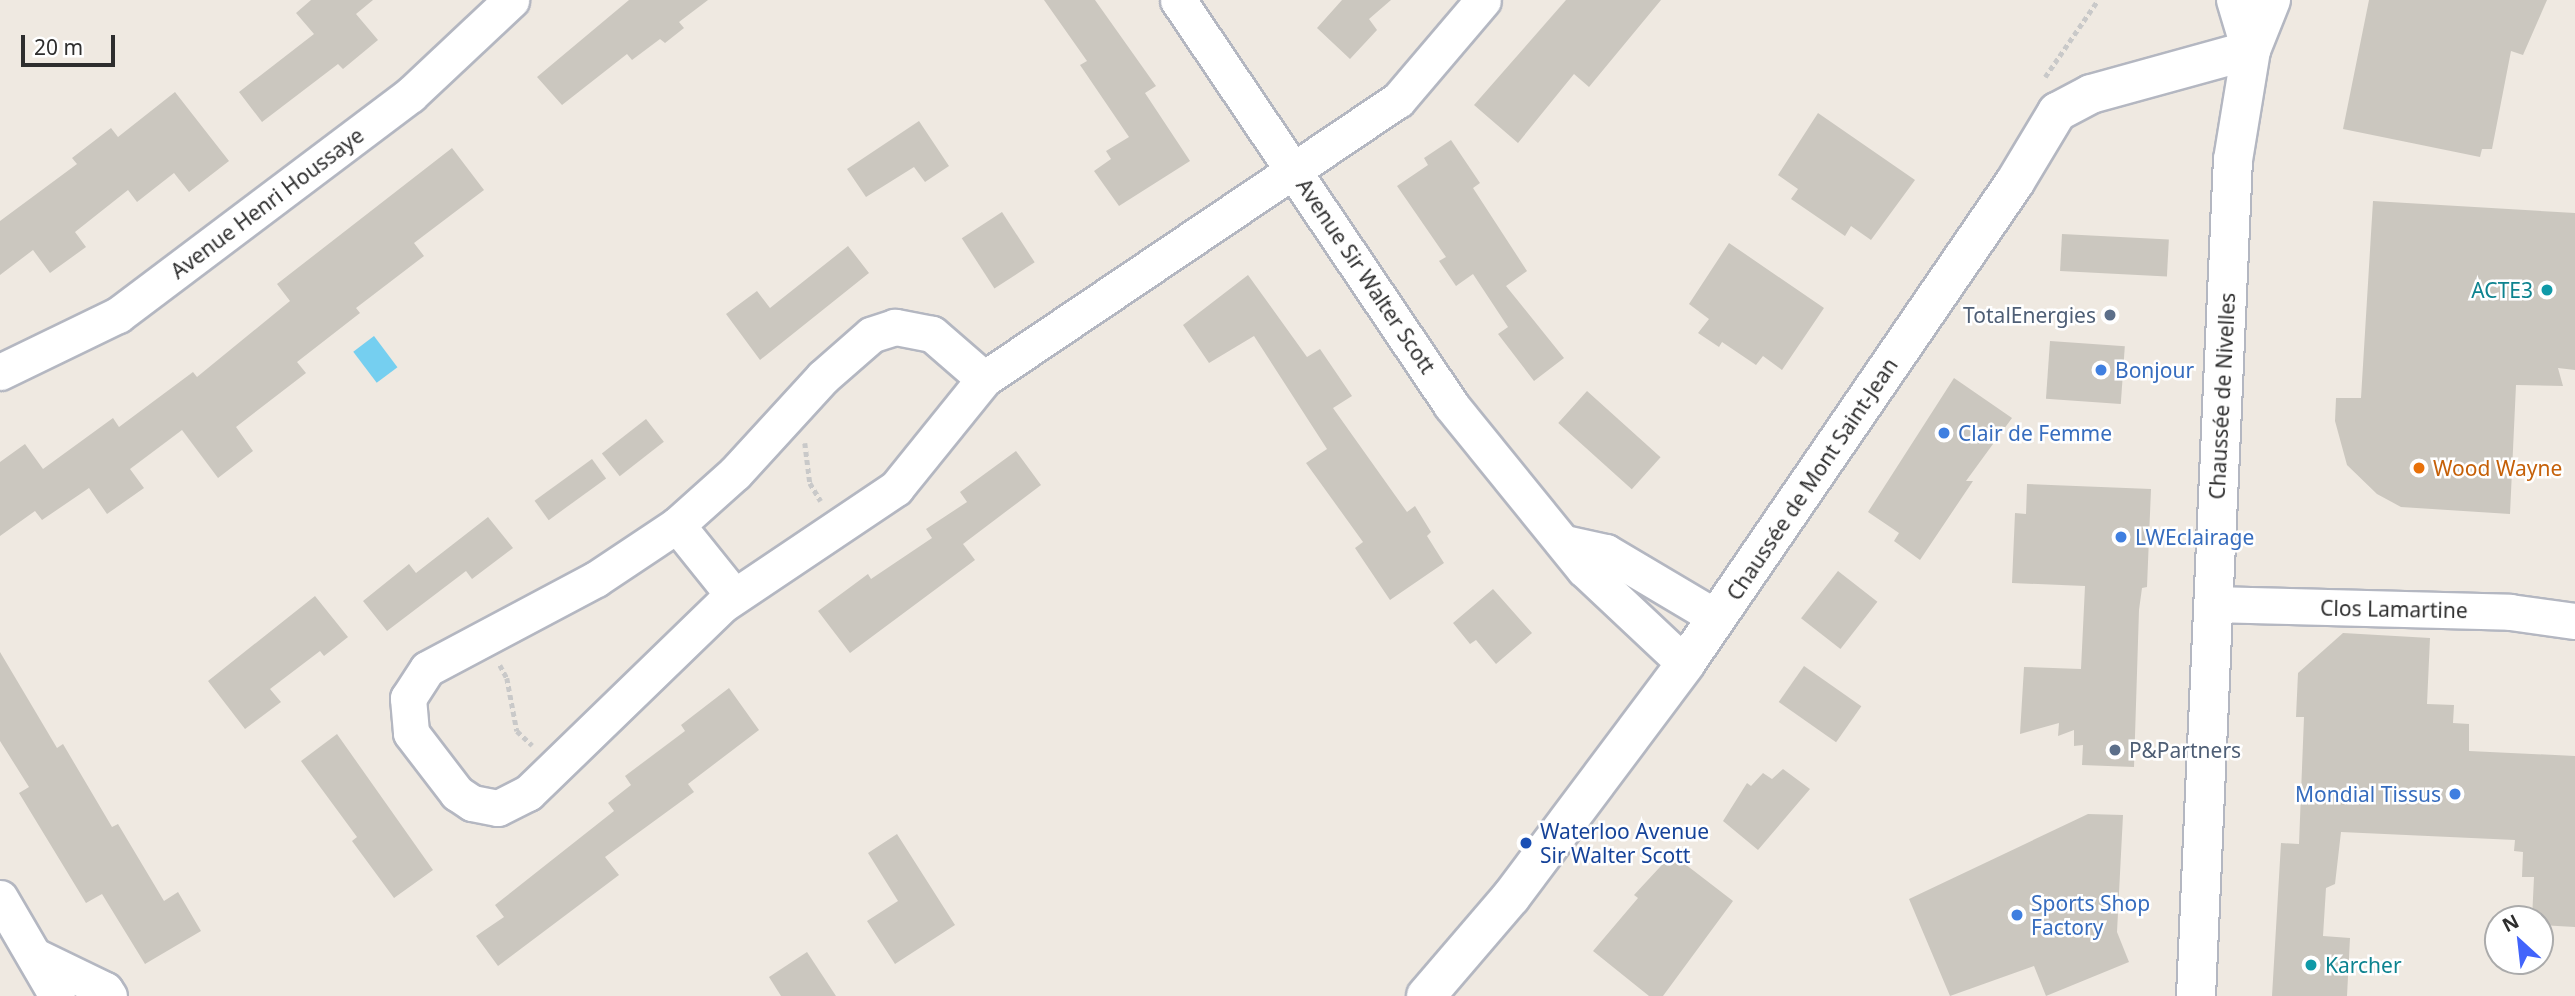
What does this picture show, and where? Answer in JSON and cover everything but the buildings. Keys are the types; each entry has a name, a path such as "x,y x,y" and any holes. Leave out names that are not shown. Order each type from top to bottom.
{"street":[{"name":"Avenue Henri Houssaye","path":"0,372 118,315 410,95 511,0"},
{"name":"Avenue Sir Walter Scott","path":"1178,0 1451,405 1517,491 1565,543 1584,569 1685,664"},
{"path":"984,379 932,334 895,327 871,335 786,417 735,473 677,525 596,579 484,637 419,676 408,698 411,733 457,793 480,807 498,808 517,801 555,768 734,596 896,488 984,379 1032,343 1296,172 1398,100 1483,0"},
{"name":"Chaussée de Nivelles","path":"2236,0 2251,50"},
{"name":"Chaussée de Nivelles","path":"2196,996 2233,159 2251,50 2271,0"},
{"name":"Chaussée de Mont Saint-Jean","path":"1426,996 1511,897 1685,664 2057,112 2071,102 2251,50"},
{"path":"677,525 734,596"},
{"path":"1565,543 1606,552 1717,618"},
{"name":"Clos Lamartine","path":"2212,604 2510,612 2575,621"},
{"path":"0,898 57,996"},
{"path":"35,956 109,996"}],"path":[{"path":"786,417 806,446 810,482 838,528"},
{"path":"484,637 507,678 517,731 555,768"}],"water":[{"path":"374,336 397,367 377,383 353,352"}],"place":[{"name":"ACTE3","path":"2547,290"},
{"name":"TotalEnergies","path":"2110,315"},
{"name":"Bonjour","path":"2101,370"},
{"name":"Clair de Femme","path":"1944,433"},
{"name":"Wood Wayne","path":"2419,468"},
{"name":"LWEclairage","path":"2121,537"},
{"name":"P&Partners","path":"2115,750"},
{"name":"Mondial Tissus","path":"2455,794"},
{"name":"Waterloo Avenue Sir Walter Scott","path":"1526,843"},
{"name":"Sports Shop Factory","path":"2017,915"},
{"name":"Karcher","path":"2311,965"}]}
